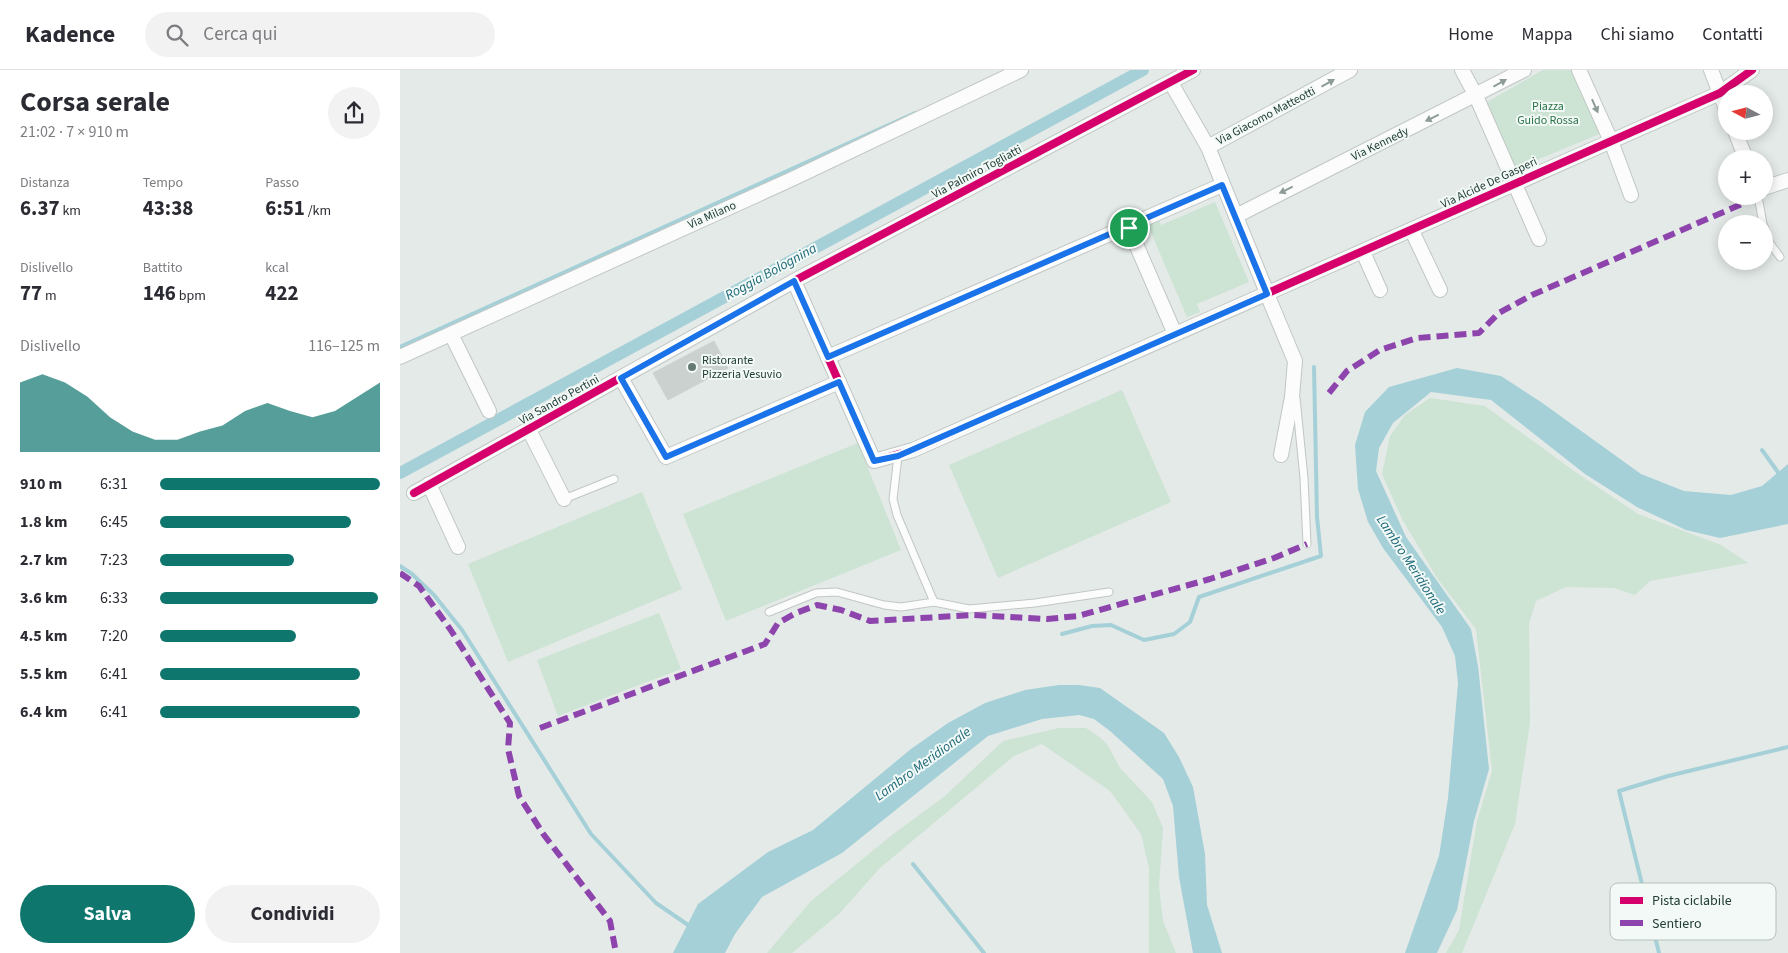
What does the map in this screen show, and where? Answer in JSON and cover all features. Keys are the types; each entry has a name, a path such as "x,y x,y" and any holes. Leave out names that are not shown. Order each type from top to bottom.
{"street":[{"name":"Via Milano","path":"400,357 792,179 1022,70"},
{"name":"Via Palmiro Togliatti","path":"794,281 1193,70"},
{"name":"Via Giacomo Matteotti","path":"1208,147 1350,70"},
{"path":"1462,70 1476,96 1539,239"},
{"name":"Via Kennedy","path":"1236,216 1524,70"},
{"path":"1579,70 1611,141 1631,195"},
{"path":"1712,70 1718,87"},
{"name":"Via Alcide De Gasperi","path":"1731,85 1752,70"},
{"path":"1171,83 1208,147 1295,361 1282,455"},
{"name":"Via Alcide De Gasperi","path":"839,382 874,461 898,456 1412,231 1514,182 1718,94"},
{"path":"1773,185 1788,180"},
{"path":"828,357 1129,228 1222,185"},
{"path":"1129,228 1175,334"},
{"path":"1412,231 1440,290"},
{"path":"1363,252 1380,290"},
{"path":"621,378 666,457 839,382 794,281"},
{"name":"Via Sandro Pertini","path":"414,493 794,281"},
{"path":"451,334 489,411"},
{"path":"529,430 564,499"},
{"path":"429,484 458,547"}],"lane":[{"path":"1773,247 1780,257"},
{"path":"1293,381 1303,468 1307,544"},
{"path":"898,456 893,499 896,515 934,602"},
{"path":"564,499 614,479"},
{"path":"769,612 816,593 837,592 884,605 901,607 934,602 969,609 1035,603 1109,592"}],"green space":[{"name":"Piazza Guido Rossa","path":"1543,70 1573,70 1602,133 1515,169 1487,102"},
{"path":"1215,202 1249,282 1197,304 1200,312 1187,317 1147,223 1158,219 1161,225"},
{"path":"1122,390 1171,502 998,578 949,465"},
{"path":"1430,398 1485,406 1574,471 1638,514 1721,545 1748,563 1650,581 1635,595 1614,588 1566,587 1536,601 1529,624 1530,723 1515,824 1462,953 1446,953 1459,930 1477,821 1492,771 1476,629 1437,578 1402,519 1382,474 1390,436 1405,415"},
{"path":"858,443 901,550 726,621 683,514"},
{"path":"642,492 682,589 508,662 468,564"},
{"path":"659,613 681,669 558,716 537,660"},
{"path":"1059,728 1086,728 1098,736 1107,744 1120,768 1152,802 1163,828 1159,886 1163,921 1176,953 1149,953 1149,868 1141,834 1110,791 1042,744 1014,756 880,868 839,914 792,953 767,953 811,901 892,835 945,796 1003,741"}],"water":[{"name":"Lambro Meridionale","path":"1457,368 1501,376 1541,402 1641,474 1684,491 1731,495 1762,486 1788,464 1788,524 1720,538 1686,530 1637,507 1585,474 1491,400 1431,392 1393,423 1379,448 1376,471 1406,537 1471,629 1478,666 1489,769 1474,821 1457,910 1437,953 1405,953 1439,856 1448,798 1458,683 1455,656 1442,627 1383,548 1368,522 1358,489 1355,445 1365,412 1389,387"},
{"name":"Lambro Meridionale","path":"1059,685 1100,688 1164,733 1179,757 1193,787 1205,854 1207,905 1222,953 1193,953 1179,877 1173,806 1163,779 1110,731 1094,719 1079,715 1042,719 988,736 842,853 762,897 735,934 725,953 673,953 698,904 768,852 813,830 911,749 948,723 985,703 1025,690"}],"building":[{"path":"714,341 728,368 668,400 653,373"}],"waterway":[{"name":"Roggia Bolognina","path":"400,473 1143,70"},
{"path":"400,347 915,113"},
{"path":"1062,634 1092,626 1111,625 1144,640 1174,634 1190,622 1199,597 1321,556 1317,517 1314,367"},
{"path":"1762,450 1780,475"},
{"path":"400,566 412,574 434,595 462,630 591,834 656,903 691,927"},
{"path":"1642,883 1619,791 1668,776 1788,747"},
{"path":"913,864 984,953"},
{"path":"1656,940 1659,953"}],"marked path":[{"path":"1329,393 1347,371 1380,350 1417,338 1479,333 1499,313 1532,295 1740,205"},
{"path":"540,728 765,644 778,623 796,613 817,605 841,610 870,621 974,615 1047,619 1078,616 1210,579 1274,558 1307,544"},
{"path":"400,573 419,586 450,629 510,723 508,749 519,796 544,835 610,921 616,953"}],"cycle path":[{"path":"414,493 794,281 1193,70"},
{"path":"794,281 874,461 913,450 1720,93 1752,70"}],"place":[{"name":"Ristorante Pizzeria Vesuvio","path":"692,367"}],"route":[{"path":"1222,185 1267,294 898,456 874,461 839,382 666,457 621,378 794,281 828,357 1129,228 1222,185"}]}
